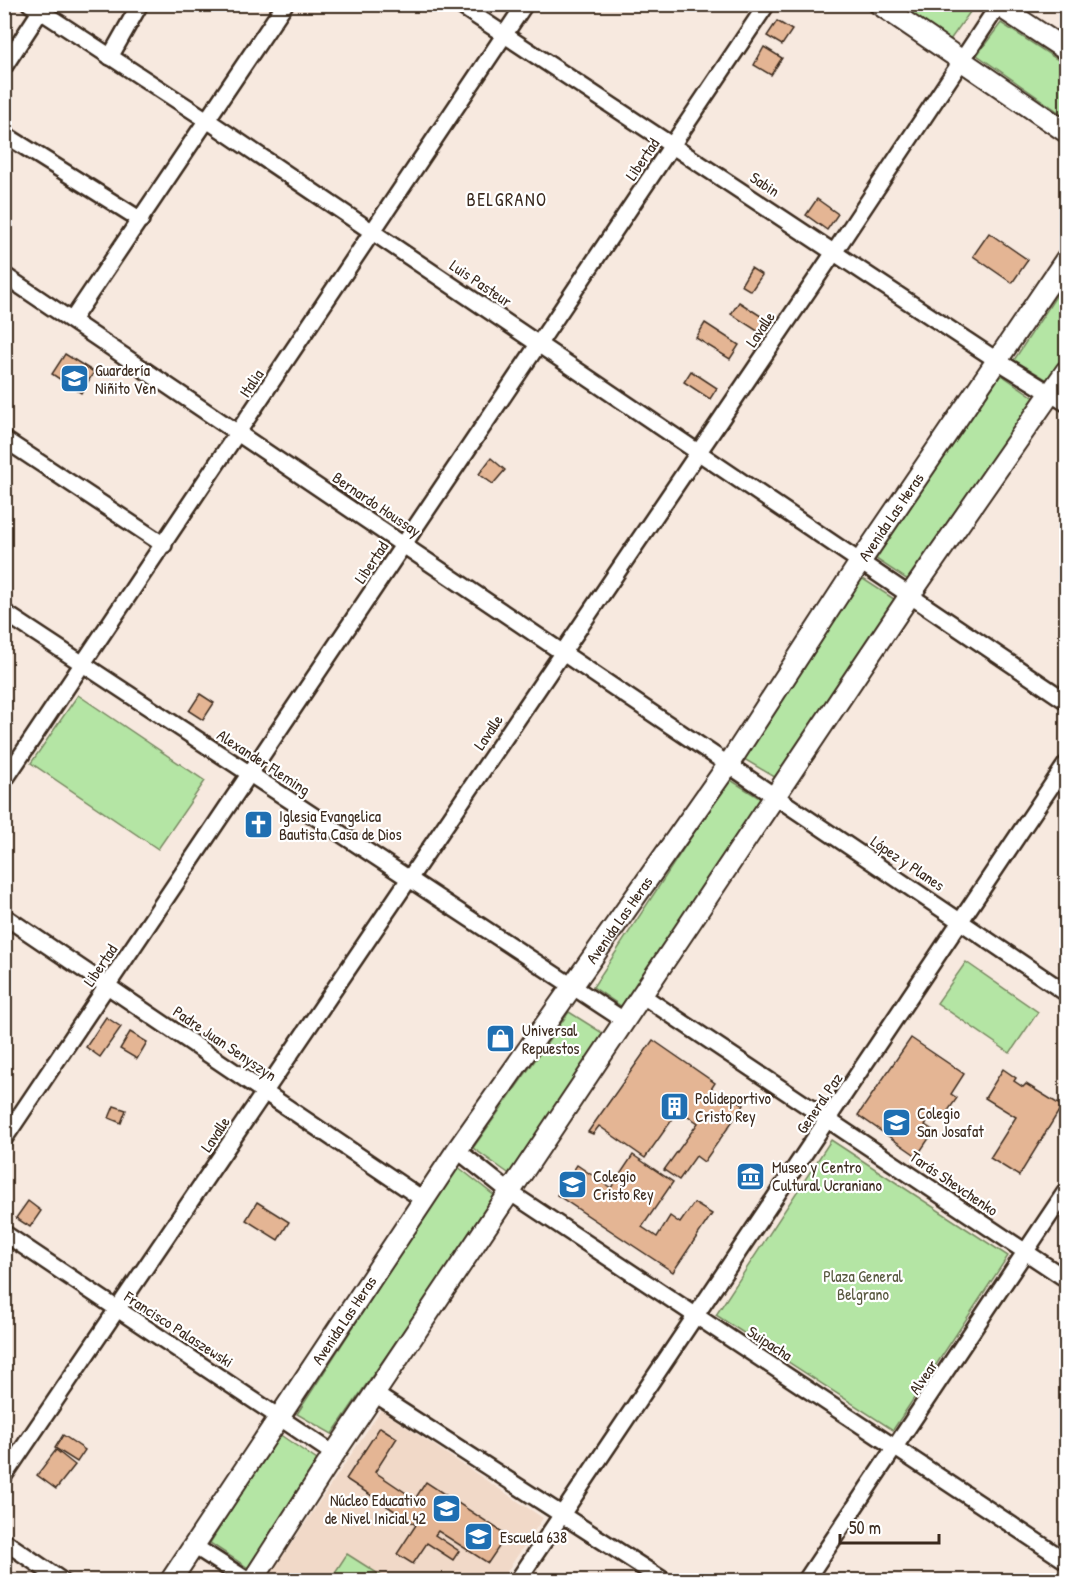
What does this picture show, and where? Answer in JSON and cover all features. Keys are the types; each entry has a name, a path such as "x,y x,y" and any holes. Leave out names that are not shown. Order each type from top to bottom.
{"main road":[{"path":"879,4 1066,132"},
{"path":"997,5 1066,50"},
{"name":"Avenida Las Heras","path":"171,1581 457,1150 728,765 860,562 1066,260"},
{"path":"253,1581 334,1454 910,595 1059,398 1066,371"}],"street":[{"path":"110,57 140,4"},
{"path":"72,320 285,4"},
{"name":"Sabin","path":"458,4 835,251 998,362 1059,398"},
{"name":"Italia","path":"4,781 506,36 525,4"},
{"name":"Libertad","path":"4,1140 767,4"},
{"name":"Lavalle","path":"4,1476 835,251 997,5"},
{"path":"4,67 39,7"},
{"name":"Luis Pasteur","path":"39,7 1066,701"},
{"path":"4,134 141,220"},
{"name":"Bernardo Houssay","path":"4,275 564,651 728,765"},
{"path":"4,438 164,544"},
{"name":"Alexander Fleming","path":"4,612 625,1021"},
{"name":"General Paz","path":"518,1581 1066,764"},
{"name":"López y Planes","path":"728,765 776,795 1066,993"},
{"name":"Padre Juan Senyszyn","path":"4,916 424,1200"},
{"name":"Tarás Shevchenko","path":"643,996 1066,1279"},
{"name":"Suipacha","path":"457,1150 511,1193 898,1447 1066,1561"},
{"name":"Alvear","path":"806,1581 898,1447 1066,1191"},
{"name":"Francisco Palaszewski","path":"4,1233 334,1454"},
{"path":"375,1394 663,1581"},
{"path":"4,1542 61,1581"},
{"path":"194,1546 247,1581"}],"shaded area":[{"path":"381,1410 543,1518 501,1580 267,1580"}],"green space":[{"path":"975,4 950,40 899,5"},
{"path":"1001,23 1066,65 1066,117 977,55"},
{"path":"1066,281 1066,353 1049,381 1014,360"},
{"path":"1000,374 1035,398 911,582 876,559"},
{"path":"860,577 897,601 778,779 744,759"},
{"path":"78,695 205,781 158,849 31,763"},
{"path":"729,779 761,799 624,1008 593,987"},
{"path":"966,962 1038,1012 1010,1053 937,1003"},
{"path":"569,1012 604,1034 511,1175 473,1148"},
{"name":"Plaza General Belgrano","path":"831,1140 1008,1256 893,1430 716,1315"},
{"path":"457,1166 496,1197 332,1434 297,1414"},
{"path":"279,1434 317,1460 248,1568 210,1543"},
{"path":"347,1554 388,1580 330,1580"}],"building":[{"path":"777,21 792,30 782,45 767,36"},
{"path":"764,47 782,58 771,75 754,65"},
{"path":"817,199 838,214 827,230 806,215"},
{"path":"989,233 1028,260 1012,283 973,256"},
{"path":"751,268 762,275 751,291 741,285"},
{"path":"739,302 767,320 759,332 731,314"},
{"path":"705,323 739,345 730,359 696,338"},
{"path":"65,354 94,372 81,393 52,374"},
{"path":"691,371 717,388 710,399 684,382"},
{"path":"491,458 505,470 493,484 479,474"},
{"path":"200,694 214,703 203,720 189,711"},
{"path":"106,1017 121,1027 100,1057 86,1047"},
{"path":"130,1032 147,1042 137,1059 120,1049"},
{"path":"911,1038 964,1074 951,1094 957,1098 943,1118 934,1111 925,1125 934,1131 917,1156 858,1115"},
{"name":"Polideportivo Cristo Rey","path":"653,1040 715,1083 709,1092 724,1102 729,1094 744,1105 704,1162 696,1156 679,1180 664,1170 698,1123 679,1110 645,1158 599,1126 593,1134 588,1132"},
{"path":"1003,1069 1016,1078 1014,1081 1023,1087 1026,1084 1062,1106 1019,1176 990,1158 1016,1117 985,1098"},
{"path":"114,1106 126,1110 121,1123 109,1118"},
{"path":"633,1155 673,1182 642,1227 657,1237 670,1216 680,1223 694,1203 712,1214 673,1272 557,1195 577,1165 611,1188"},
{"path":"28,1201 41,1211 30,1227 16,1218"},
{"path":"257,1202 289,1222 278,1240 246,1220"},
{"path":"380,1427 397,1438 375,1472 415,1499 426,1482 507,1535 488,1563 438,1531 435,1535 459,1551 453,1560 427,1543 413,1564 397,1554 416,1525 346,1479"},
{"path":"63,1435 85,1450 77,1462 55,1448"},
{"path":"56,1450 75,1465 56,1489 37,1475"}],"place":[{"name":"Guardería Niñito Ven","path":"74,379"},
{"name":"Iglesia Evangelica Bautista Casa de Dios","path":"258,825"},
{"name":"Universal Repuestos","path":"501,1039"},
{"name":"Polideportivo Cristo Rey","path":"674,1107"},
{"name":"Colegio San Josafat","path":"896,1122"},
{"name":"Museo y Centro Cultural Ucraniano","path":"751,1176"},
{"name":"Colegio Cristo Rey","path":"572,1185"},
{"name":"Núcleo Educativo de Nivel Inicial 42","path":"447,1509"},
{"name":"Escuela 638","path":"479,1537"}],"district":[{"name":"BELGRANO","path":"507,200"}]}
